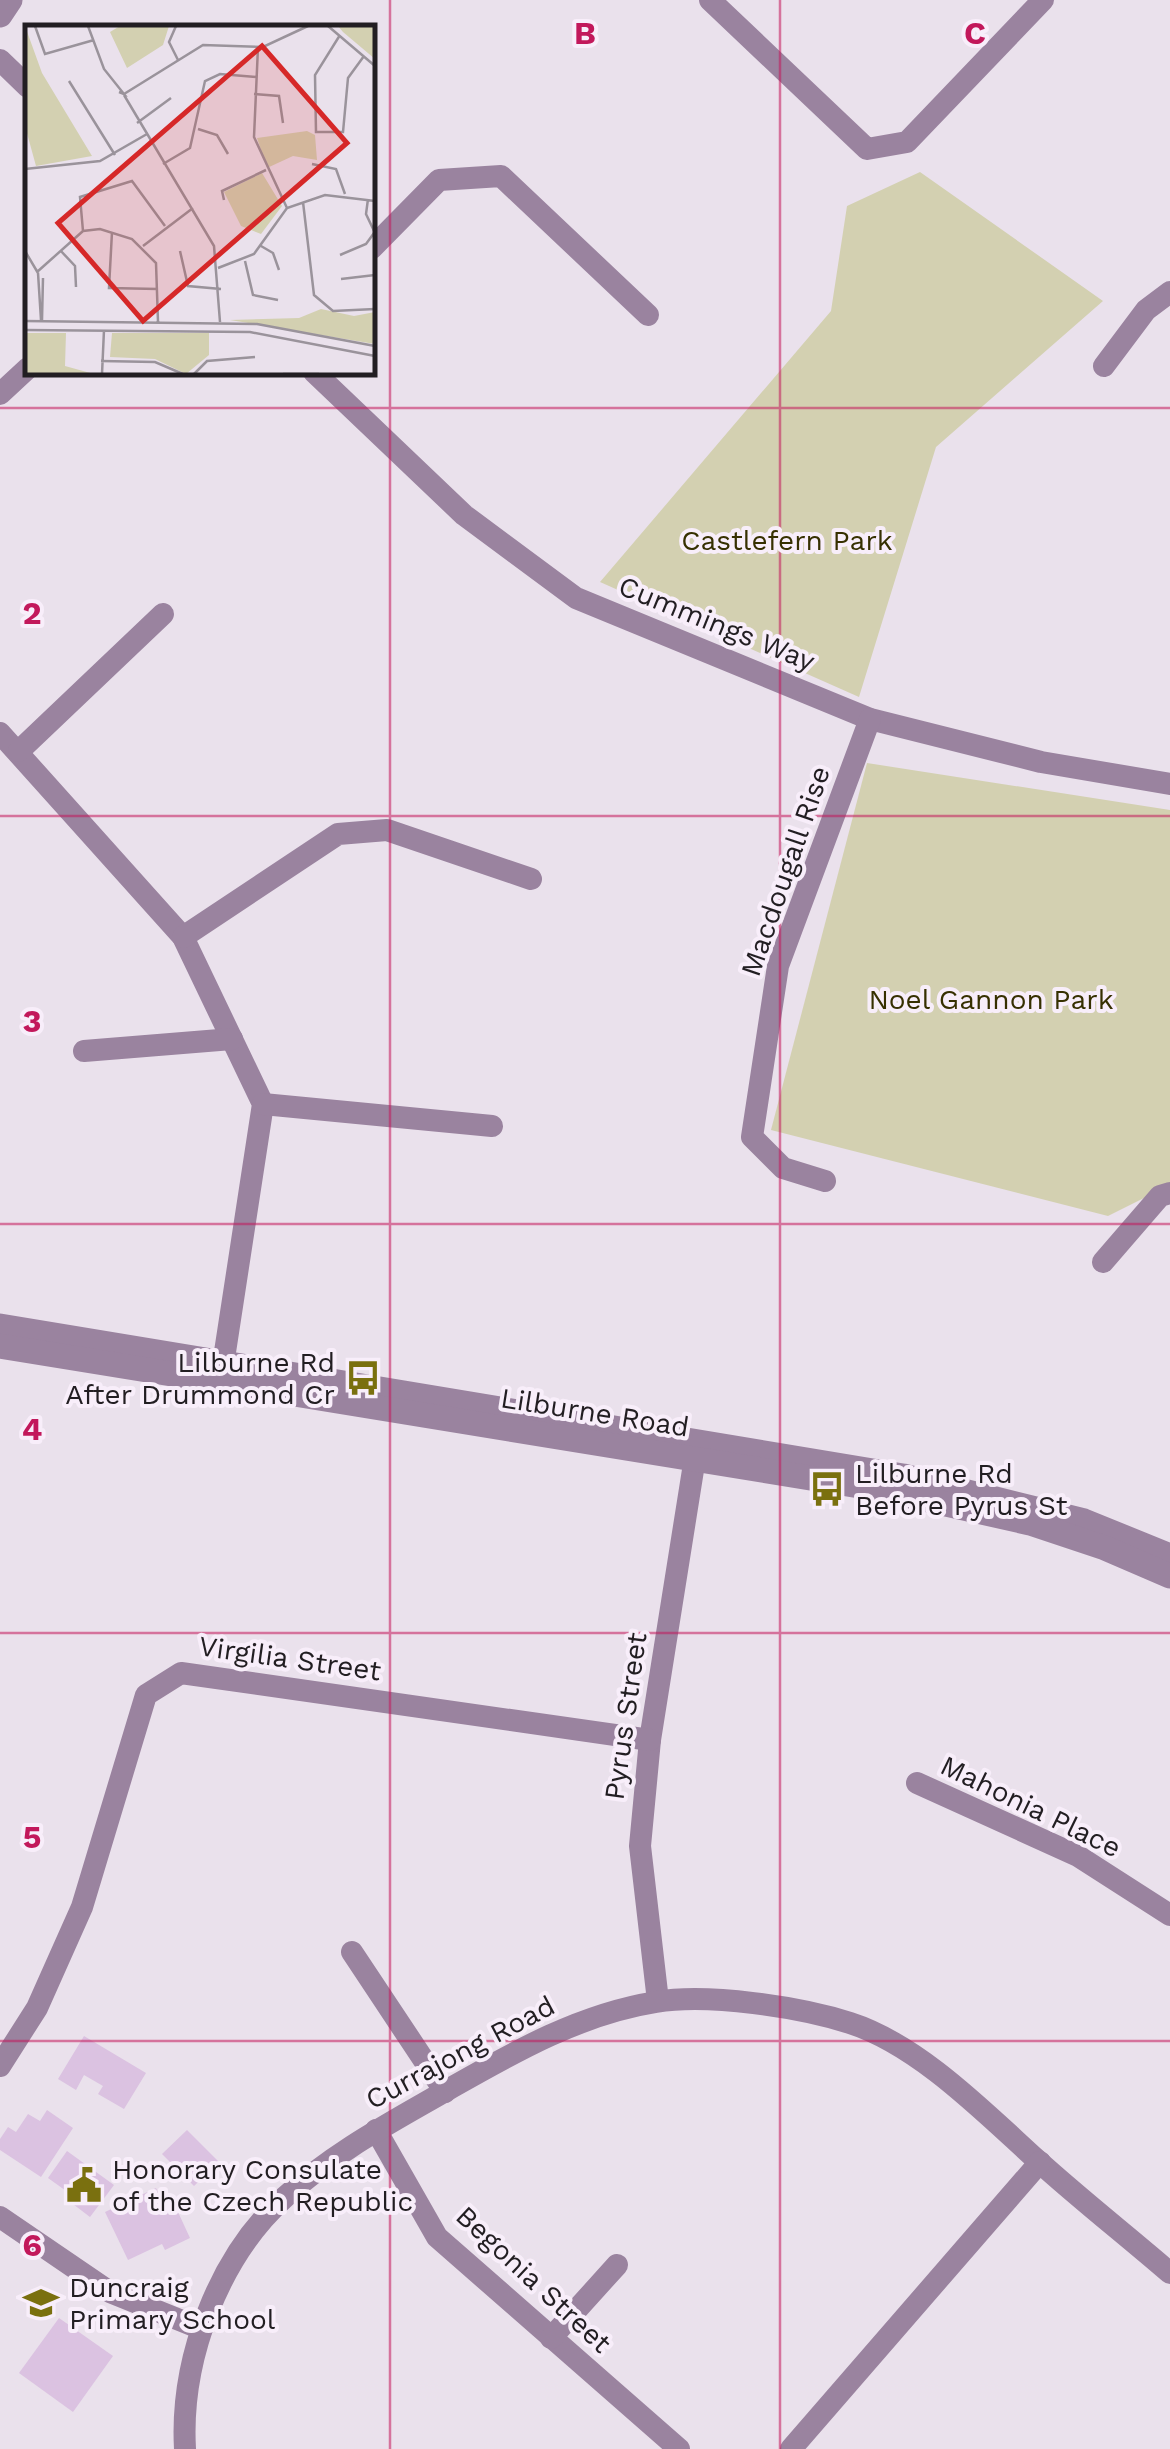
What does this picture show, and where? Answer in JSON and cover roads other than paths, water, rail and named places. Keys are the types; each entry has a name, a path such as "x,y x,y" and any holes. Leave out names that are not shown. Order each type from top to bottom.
{"street":[{"path":"0,15 10,0"},
{"path":"710,0 867,149 906,142 1042,0"},
{"path":"0,60 25,83"},
{"path":"375,245 439,180 501,176 648,315"},
{"path":"1104,366 1146,310 1170,292"},
{"path":"0,394 25,371"},
{"name":"Cummings Way","path":"317,375 464,515 576,598 870,719 1040,762 1170,784"},
{"path":"20,752 163,614"},
{"name":"Macdougall Rise","path":"825,1181 784,1168 752,1137 778,966 870,719"},
{"path":"0,732 183,937 263,1104 222,1372"},
{"path":"183,937 338,834 387,830 531,878"},
{"path":"84,1051 232,1039"},
{"path":"263,1104 492,1126"},
{"path":"1103,1262 1160,1196 1170,1193"},
{"name":"Lilburne Road","path":"0,1326 222,1372 974,1492 1084,1521 1170,1556"},
{"name":"Lilburne Road","path":"0,1346 222,1372"},
{"name":"Lilburne Road","path":"696,1449 1030,1523 1105,1548 1170,1576"},
{"name":"Pyrus Street","path":"658,2001 640,1846 650,1740 696,1449"},
{"name":"Virgilia Street","path":"0,2066 37,2008 82,1907 146,1696 181,1673 650,1740"},
{"name":"Mahonia Place","path":"917,1784 1078,1856 1170,1915"},
{"path":"352,1952 444,2092"},
{"name":"Currajong Road","path":"185,2449 191,2378 202,2329 224,2279 252,2234 283,2198 376,2130 546,2036 601,2015 658,2001 751,2004 852,2024 911,2054 971,2099 1170,2272"},
{"name":"Begonia Street","path":"376,2130 437,2237 678,2449"},
{"path":"791,2449 1040,2162"},
{"path":"0,2217 110,2292 202,2329"},
{"path":"551,2338 617,2265"}],"place":[{"name":"Lilburne Rd After Drummond Cr","path":"363,1378"},
{"name":"Lilburne Rd Before Pyrus St","path":"827,1489"},
{"name":"Honorary Consulate of the Czech Republic","path":"84,2185"},
{"name":"Duncraig Primary School","path":"41,2303"}],"park label":[{"name":"Castlefern Park","path":"787,540"},
{"name":"Noel Gannon Park","path":"991,999"}]}
